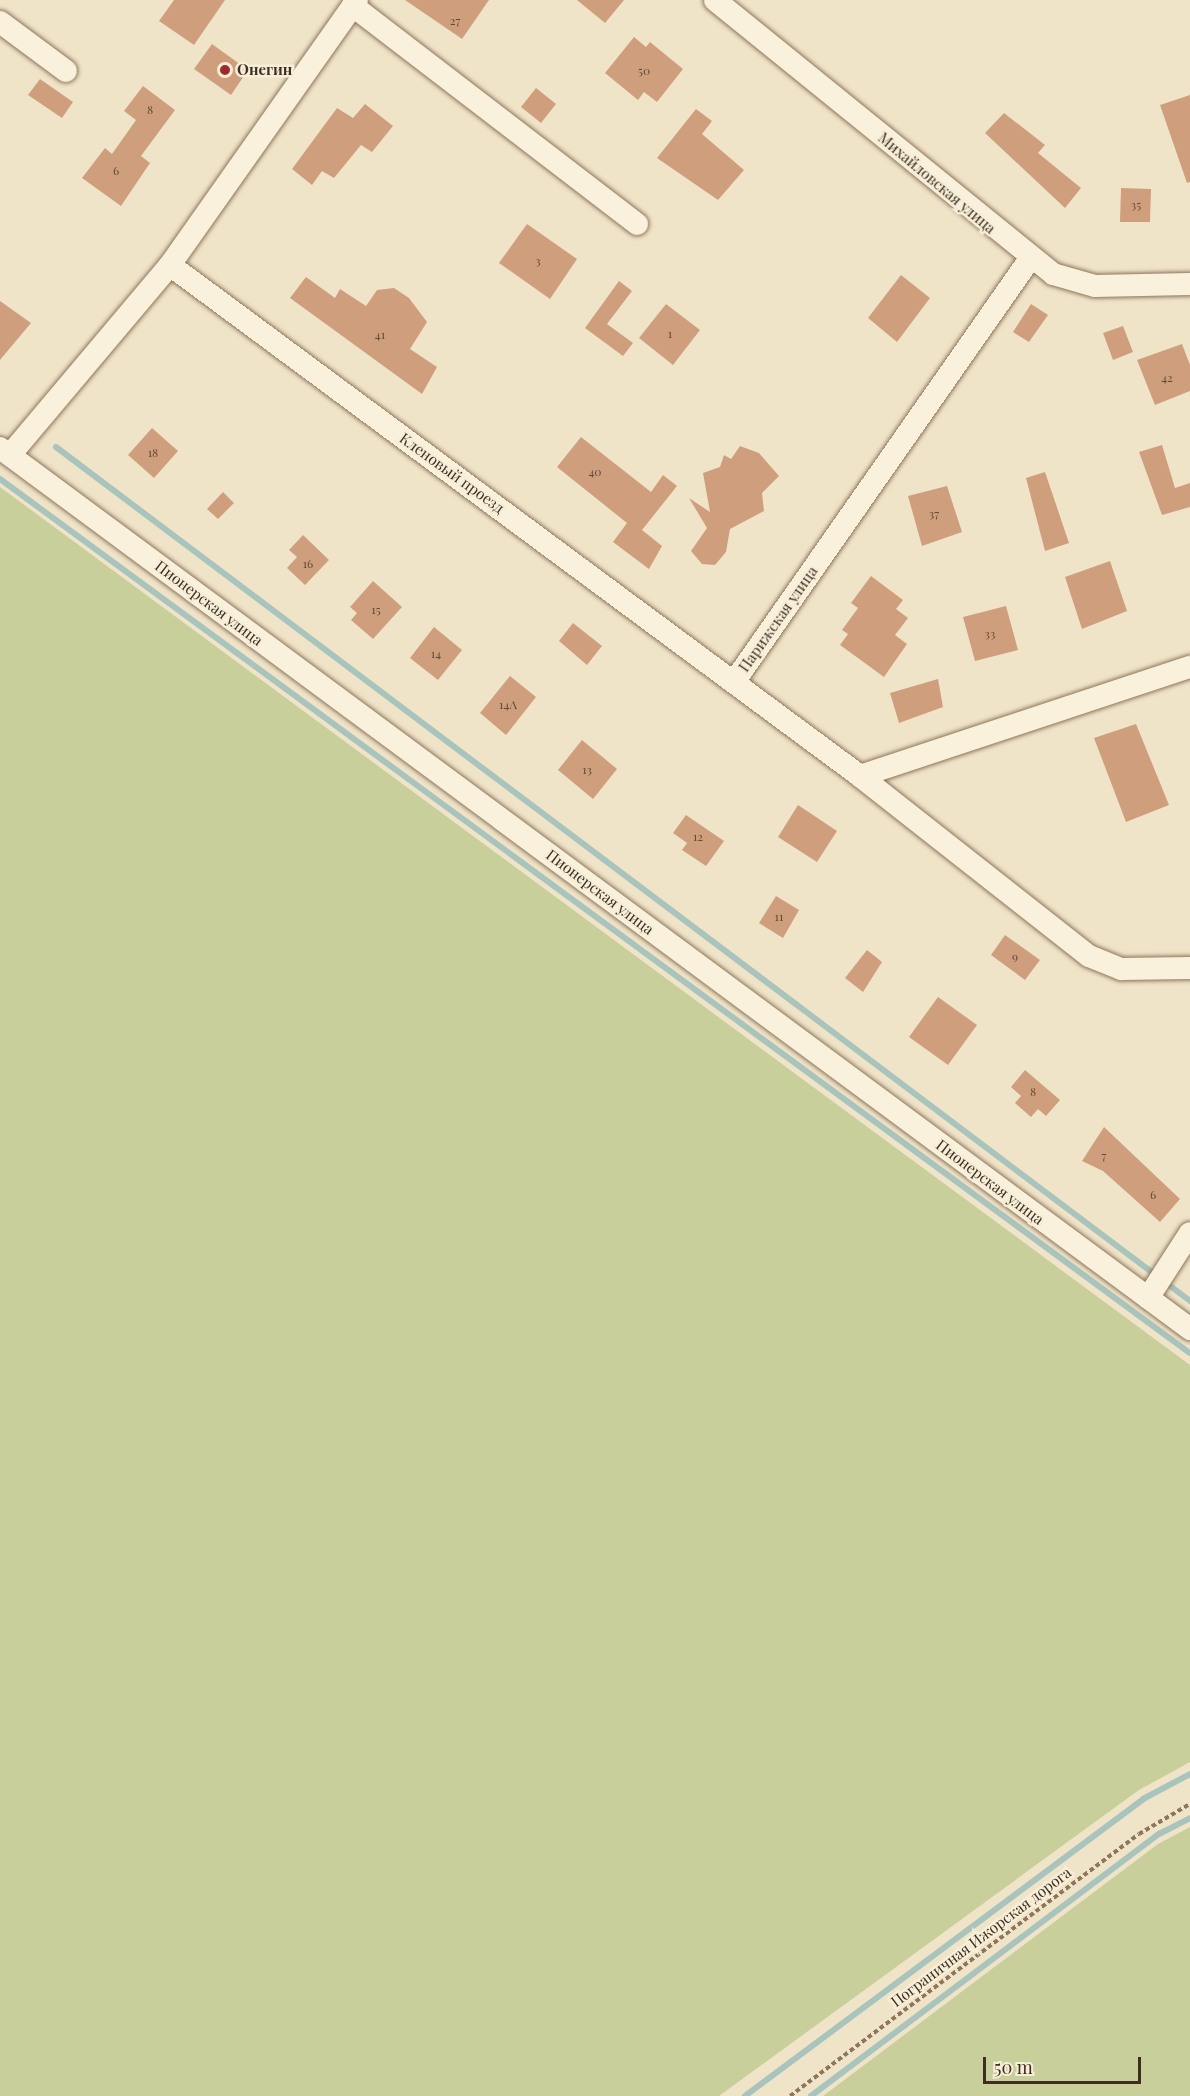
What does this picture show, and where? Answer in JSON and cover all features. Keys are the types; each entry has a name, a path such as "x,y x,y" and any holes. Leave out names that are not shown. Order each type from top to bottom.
{"street":[{"name":"Михайловская улица","path":"716,0 1029,260 1053,274 1095,286 1190,284"},
{"path":"5,452 170,265 355,3 637,224"},
{"path":"0,22 66,71"},
{"name":"Парижская улица","path":"1029,260 734,682 860,776 1089,956 1121,969 1190,968"},
{"name":"Кленовый проезд","path":"170,265 734,682"},
{"name":"Пионерская улица","path":"5,452 1190,1329"},
{"path":"860,776 1190,667"},
{"path":"1148,1298 1190,1233"}],"path":[{"name":"Пограничная Ижорская дорога","path":"790,2096 1139,1834 1190,1804"}],"green space":[{"path":"0,487 1190,1365 1190,1762 1139,1790 719,2096 0,2096"},
{"path":"1190,1827 1190,2096 823,2096 1158,1844"}],"building":[{"path":"174,0 225,0 194,45 159,21"},
{"path":"405,0 489,0 462,39"},
{"path":"577,0 624,0 605,23"},
{"path":"634,37 646,47 650,42 683,69 657,102 644,92 638,100 605,73"},
{"path":"212,44 248,70 231,95 194,69"},
{"path":"40,79 73,102 62,118 28,95"},
{"path":"143,86 175,110 141,156 150,163 121,206 82,178 105,148 112,154 136,120 124,111"},
{"path":"536,88 556,104 541,123 521,107"},
{"path":"1190,95 1190,182 1187,183 1160,105"},
{"path":"365,104 393,126 372,152 361,145 334,178 322,171 312,185 292,169 337,108 353,118"},
{"path":"696,109 712,121 702,134 744,170 718,200 657,158"},
{"path":"1004,113 1045,145 1038,153 1081,188 1065,208 985,133"},
{"path":"1121,188 1151,189 1150,222 1120,222"},
{"path":"527,224 577,259 550,299 499,263"},
{"path":"901,275 930,298 897,342 868,318"},
{"path":"306,277 335,298 340,289 366,306 377,290 394,288 409,298 427,322 410,349 437,367 422,394 290,298"},
{"path":"619,281 632,291 607,324 633,343 623,356 585,328"},
{"path":"0,301 31,323 0,360"},
{"path":"666,304 700,330 673,365 639,338"},
{"path":"1031,304 1048,315 1029,342 1013,332"},
{"path":"1123,326 1133,352 1113,360 1103,333"},
{"path":"1182,344 1190,365 1190,391 1155,405 1137,360"},
{"path":"152,428 178,451 154,478 128,455"},
{"path":"581,437 651,492 663,475 677,486 642,530 662,546 649,569 613,542 627,523 557,467"},
{"path":"1162,445 1175,488 1190,483 1190,507 1162,515 1139,452"},
{"path":"740,446 759,453 779,476 762,493 764,511 730,529 726,552 715,565 702,564 691,551 707,528 689,498 710,512 703,473 720,467 724,455 731,459"},
{"path":"1045,472 1069,543 1045,551 1026,478"},
{"path":"947,486 962,532 922,546 908,496"},
{"path":"223,492 234,503 218,519 207,509"},
{"path":"303,535 329,560 305,585 287,568 297,557 289,550"},
{"path":"1110,561 1127,611 1082,629 1065,577"},
{"path":"871,576 903,600 896,609 908,618 895,635 907,644 884,677 840,645 848,634 842,630 858,608 851,603"},
{"path":"373,581 402,607 373,639 351,620 357,613 350,607"},
{"path":"1006,606 1018,650 975,661 963,617"},
{"path":"573,623 602,646 587,665 559,641"},
{"path":"434,627 462,650 438,680 410,658"},
{"path":"510,676 536,697 506,735 480,713"},
{"path":"938,679 943,707 899,723 890,693"},
{"path":"1136,724 1169,805 1126,822 1094,738"},
{"path":"582,740 617,769 593,799 558,770"},
{"path":"798,805 837,831 817,862 778,837"},
{"path":"686,815 724,841 706,866 682,850 687,843 673,833"},
{"path":"776,896 799,910 783,938 759,923"},
{"path":"1005,935 1040,960 1025,980 991,955"},
{"path":"867,950 882,962 863,992 845,978"},
{"path":"938,997 977,1025 948,1065 909,1037"},
{"path":"1025,1070 1060,1100 1046,1116 1038,1109 1031,1117 1015,1103 1021,1096 1011,1087"},
{"path":"1104,1127 1180,1199 1160,1222 1103,1171 1082,1161"}],"waterway":[{"path":"56,447 1190,1301"},
{"path":"0,479 1190,1353"},
{"path":"745,2096 1143,1799 1190,1774"},
{"path":"811,2096 1159,1834 1190,1818"}],"place":[{"name":"Онегин","path":"225,70"}]}
